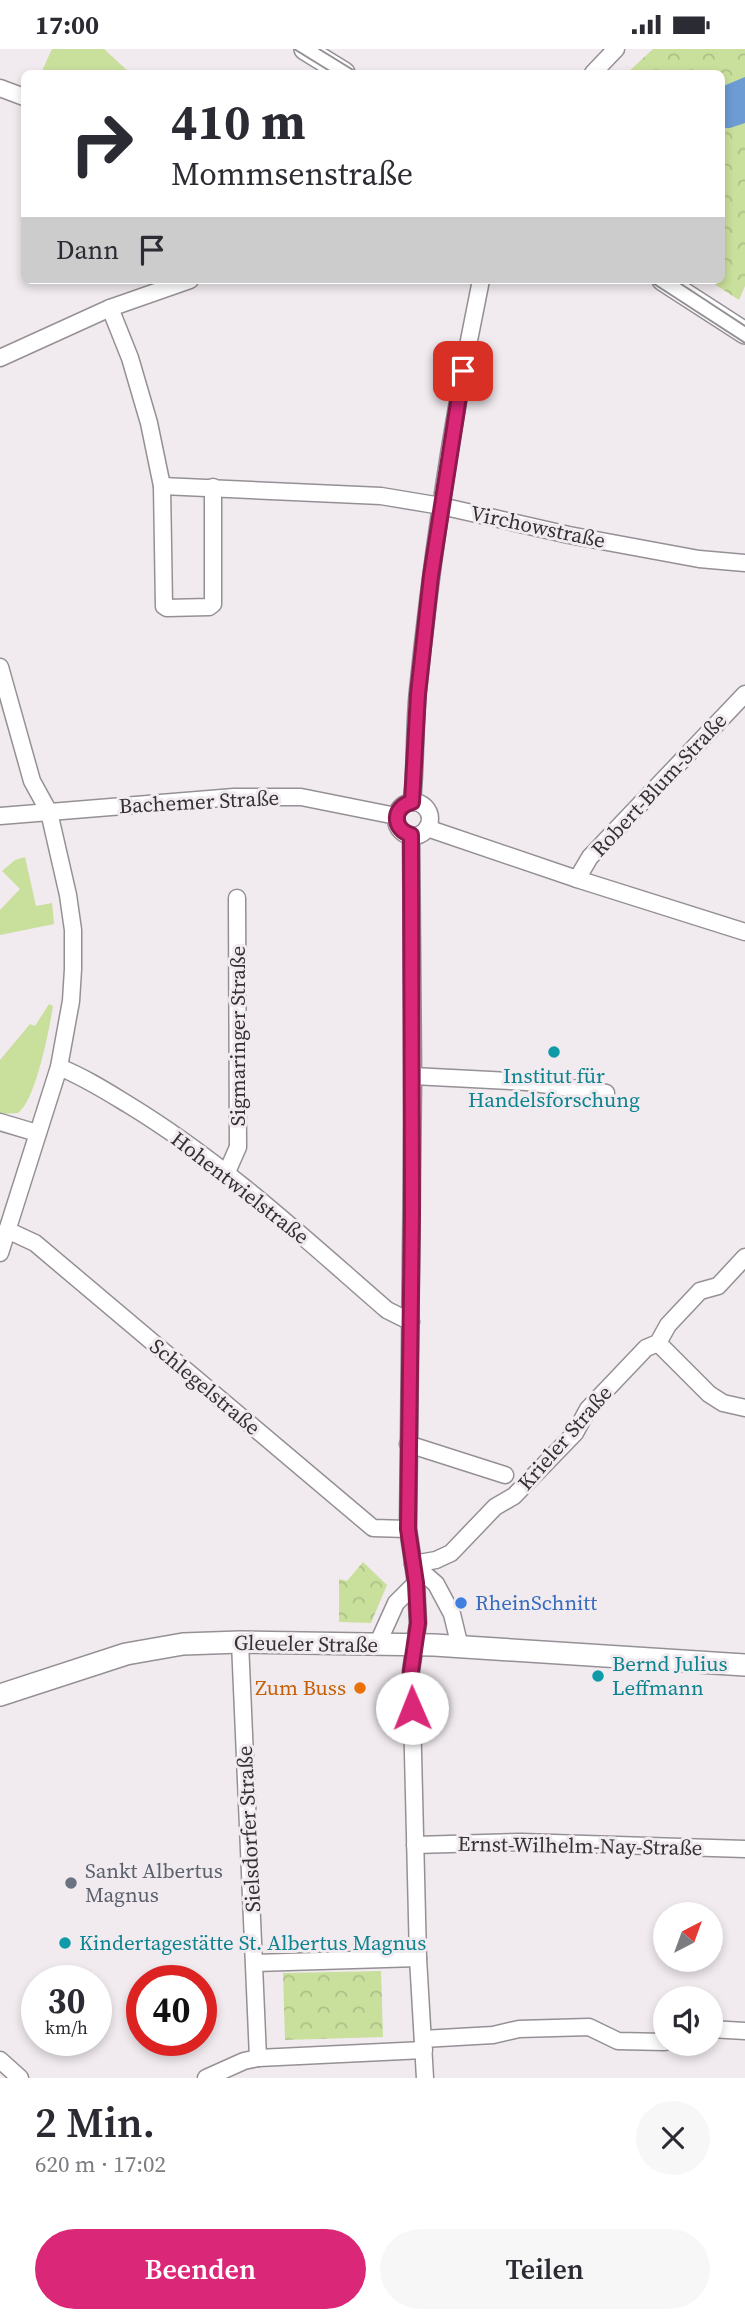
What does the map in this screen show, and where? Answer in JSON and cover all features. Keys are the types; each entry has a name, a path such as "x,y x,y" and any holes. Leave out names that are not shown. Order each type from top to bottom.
{"main road":[{"path":"305,49 339,70"},
{"path":"669,284 745,334"},
{"name":"Gleueler Straße","path":"0,1695 126,1654 183,1644 240,1642 414,1645 745,1665"}],"street":[{"path":"596,70 616,49"},
{"path":"0,88 21,96"},
{"path":"0,358 110,308 179,284"},
{"path":"412,802 418,694 441,506 480,284"},
{"path":"110,308 149,423 162,486 164,606 167,608 209,607 213,604 213,487"},
{"name":"Virchowstraße","path":"162,486 381,496 699,559 745,563"},
{"path":"0,667 32,781 49,812 73,930 71,1001 59,1067 0,1253"},
{"name":"Robert-Blum-Straße","path":"577,879 590,857 745,694"},
{"name":"Bachemer Straße","path":"0,816 234,797 301,797 396,816"},
{"path":"412,802 422,805 429,813 427,828 420,834 411,835 398,826 396,816 402,806 412,802"},
{"path":"427,828 745,932"},
{"path":"411,835 413,1076 408,1529 416,1583 418,1623 411,1671 418,1958 425,2078"},
{"name":"Sigmaringer Straße","path":"227,1172 238,1147 237,898"},
{"name":"Hohentwielstraße","path":"59,1067 81,1076 145,1115 227,1172 387,1310 411,1322"},
{"path":"413,1076 527,1082 606,1093"},
{"path":"0,1122 37,1133"},
{"name":"Schlegelstraße","path":"7,1230 36,1243 373,1528 408,1529"},
{"name":"Krieler Straße","path":"413,1564 436,1560 451,1553 495,1507 514,1496 575,1433 588,1409 646,1348 658,1343 668,1325 700,1291 718,1286 745,1257"},
{"path":"658,1343 709,1394 723,1402 745,1408"},
{"path":"408,1444 505,1475"},
{"path":"413,1564 436,1584 452,1615 460,1647"},
{"path":"377,1645 396,1603 416,1583"},
{"name":"Sielsdorfer Straße","path":"240,1642 258,2057"},
{"name":"Ernst-Wilhelm-Nay-Straße","path":"415,1845 521,1842 745,1849"},
{"path":"255,1963 418,1958"},
{"path":"205,2078 258,2057 424,2044 519,2029 589,2027 618,2041 653,2042"},
{"path":"723,2030 745,2031"},
{"path":"0,2060 20,2078"}],"green space":[{"path":"52,49 104,49 127,70 42,70"},
{"path":"653,49 745,49 745,286 739,300 714,284 725,284 725,70 630,70"},
{"path":"25,857 36,906 52,903 54,924 0,935 0,910 20,889 2,871 15,860"},
{"path":"49,1004 53,1006 48,1031 31,1094 18,1113 0,1114 0,1060 30,1024 35,1026"},
{"path":"363,1562 387,1585 371,1623 339,1622 339,1579 347,1581"},
{"path":"381,1971 383,2037 285,2040 283,1973"}],"water":[{"path":"745,77 745,123 730,128 725,128 725,85"}],"tram line":[{"path":"294,49 328,70"},
{"path":"319,49 353,70"},
{"path":"654,284 745,343"},
{"path":"681,284 745,326"}],"place":[{"name":"Institut für Handelsforschung","path":"554,1052"},
{"name":"RheinSchnitt","path":"461,1603"},
{"name":"Bernd Julius Leffmann","path":"598,1676"},
{"name":"Zum Buss","path":"360,1688"},
{"name":"Sankt Albertus Magnus","path":"71,1883"},
{"name":"Kindertagestätte St. Albertus Magnus","path":"65,1943"}],"route":[{"path":"412,1708 411,1671 418,1623 416,1583 408,1529 413,1076 411,835 401,831 396,816 402,806 412,802 418,694 431,576 463,371"}]}
